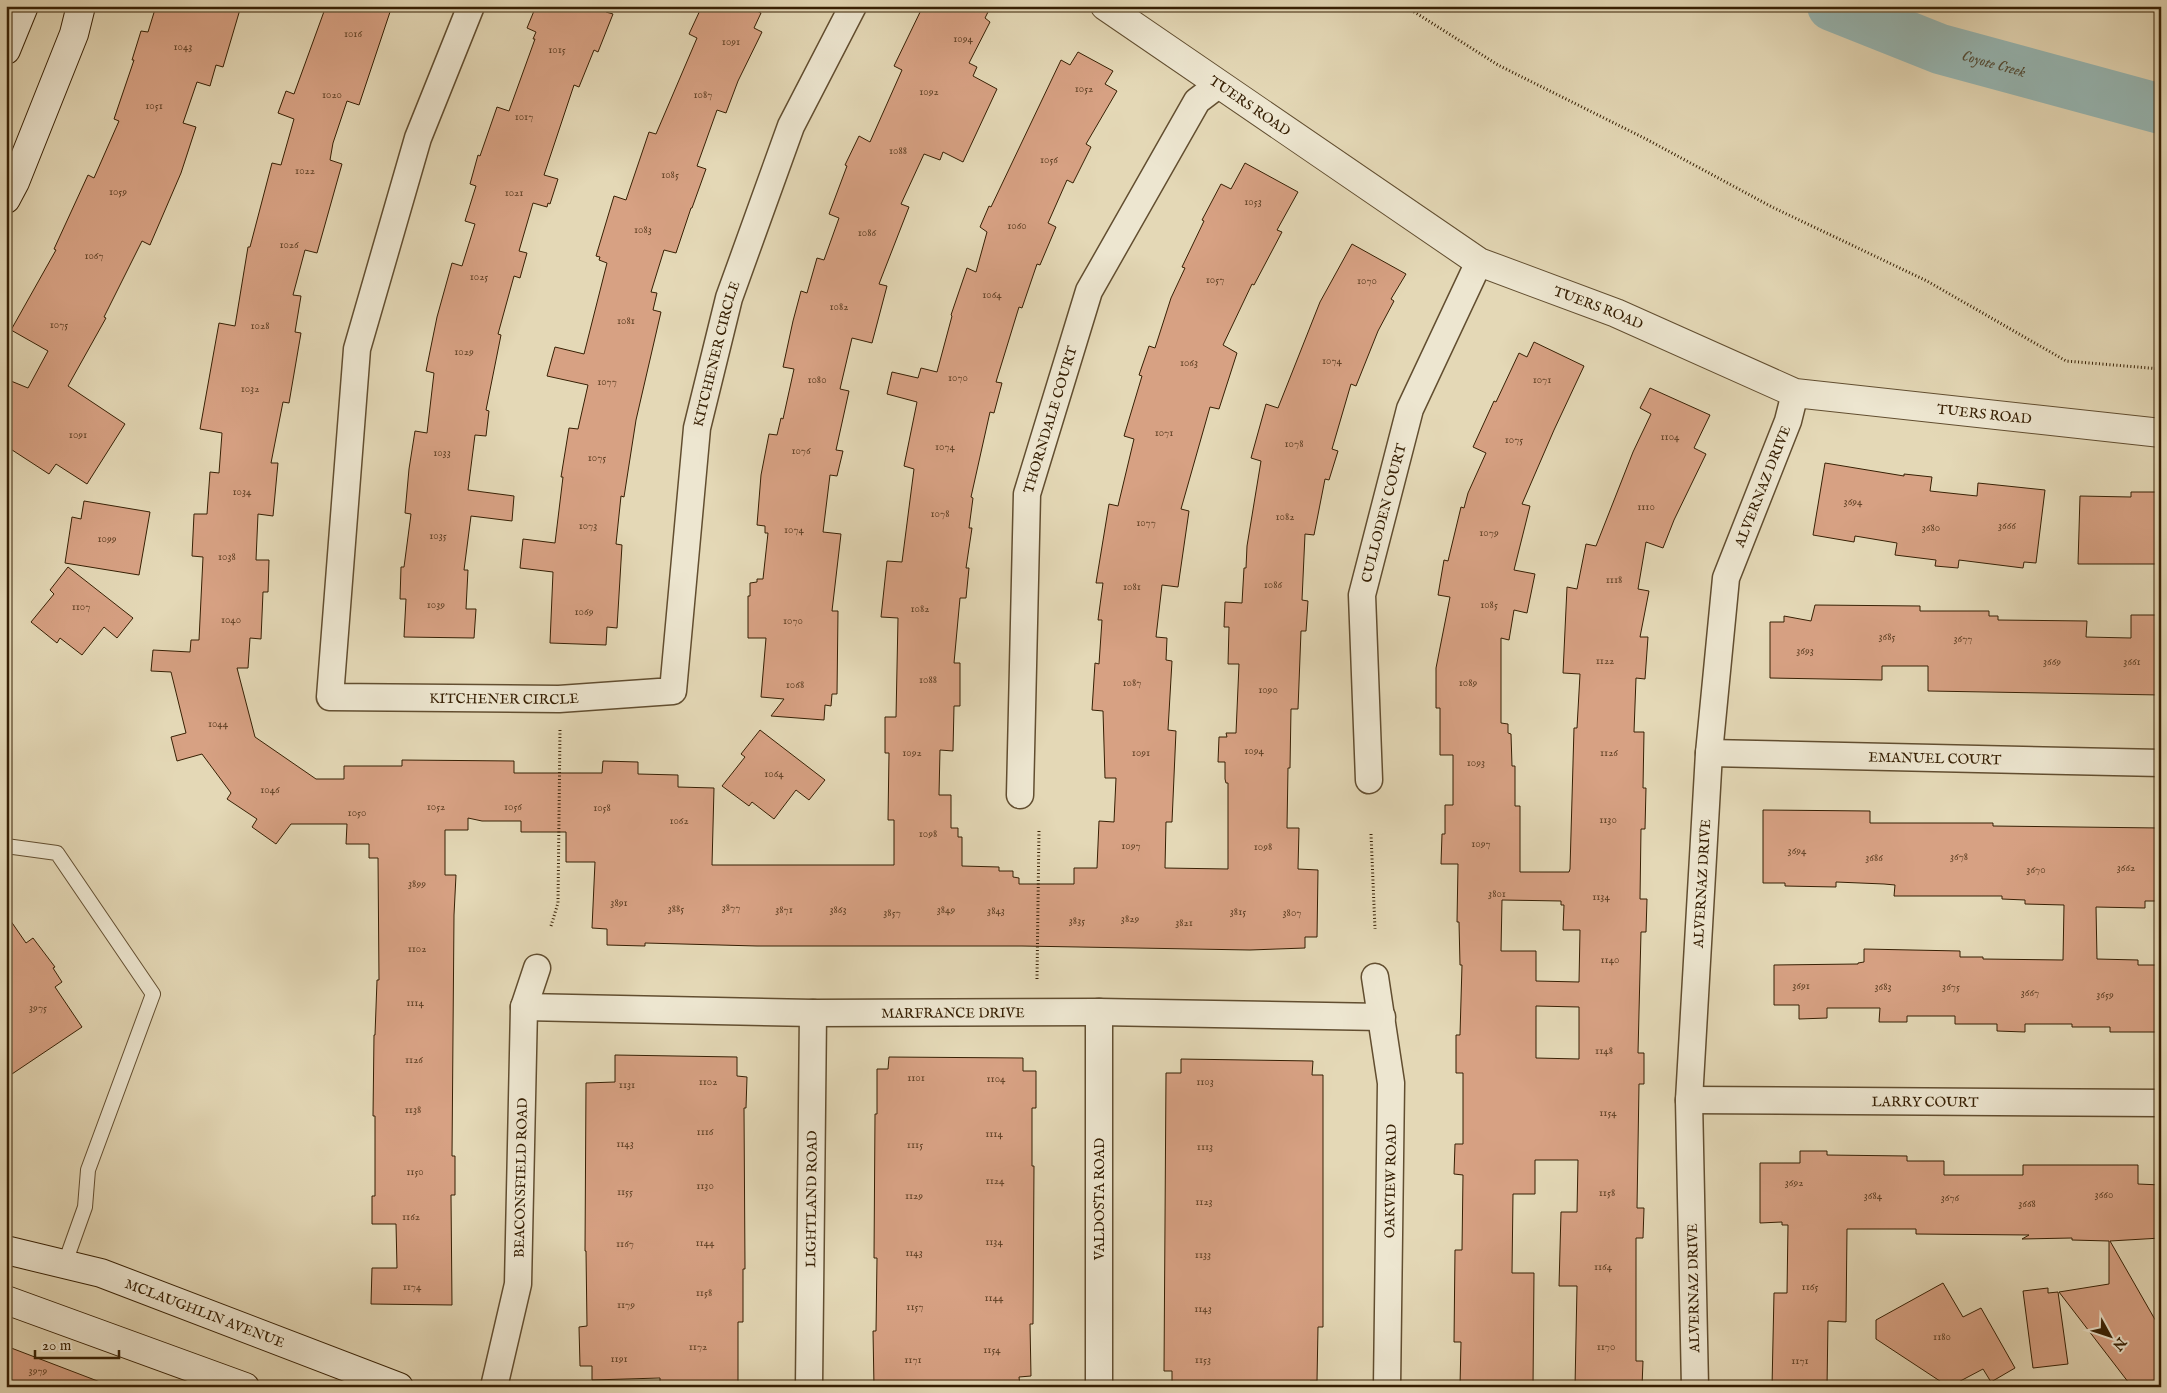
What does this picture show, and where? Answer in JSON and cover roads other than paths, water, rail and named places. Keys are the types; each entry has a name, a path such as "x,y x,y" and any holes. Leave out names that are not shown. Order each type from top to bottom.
{"street":[{"path":"6,50 24,6"},
{"path":"6,199 15,182 74,34 81,6"},
{"name":"KITCHENER CIRCLE","path":"471,6 418,138 357,350 330,697 560,699 673,691 697,428 729,298 791,126 853,6"},
{"name":"TUERS ROAD","path":"1105,6 1479,262 1616,313 1795,393 2161,433"},
{"name":"THORNDALE COURT","path":"1020,795 1027,494 1089,291 1196,101 1218,85"},
{"name":"CULLODEN COURT","path":"1369,780 1362,595 1410,410 1479,262"},
{"name":"ALVERNAZ DRIVE","path":"1696,1387 1689,1100 1709,752 1726,578 1788,421 1795,393"},
{"name":"EMANUEL COURT","path":"1709,752 2161,763"},
{"name":"BEACONSFIELD ROAD","path":"494,1387 518,1284 524,1007 537,968"},
{"name":"OAKVIEW ROAD","path":"1376,977 1391,1082 1387,1387"},
{"name":"MARFRANCE DRIVE","path":"524,1007 813,1013 1099,1012 1382,1017"},
{"name":"VALDOSTA ROAD","path":"1099,1012 1099,1387"},
{"name":"LIGHTLAND ROAD","path":"810,1387 813,1013"},
{"name":"LARRY COURT","path":"1689,1100 2161,1103"},
{"name":"MCLAUGHLIN AVENUE","path":"6,1250 101,1273 399,1387"},
{"path":"6,1300 18,1302 245,1387"}],"lane":[{"path":"6,846 57,853 153,994 88,1170 85,1206 65,1263"}],"waterway":[{"name":"Coyote Creek","path":"1832,6 1940,49 2161,109"}]}
